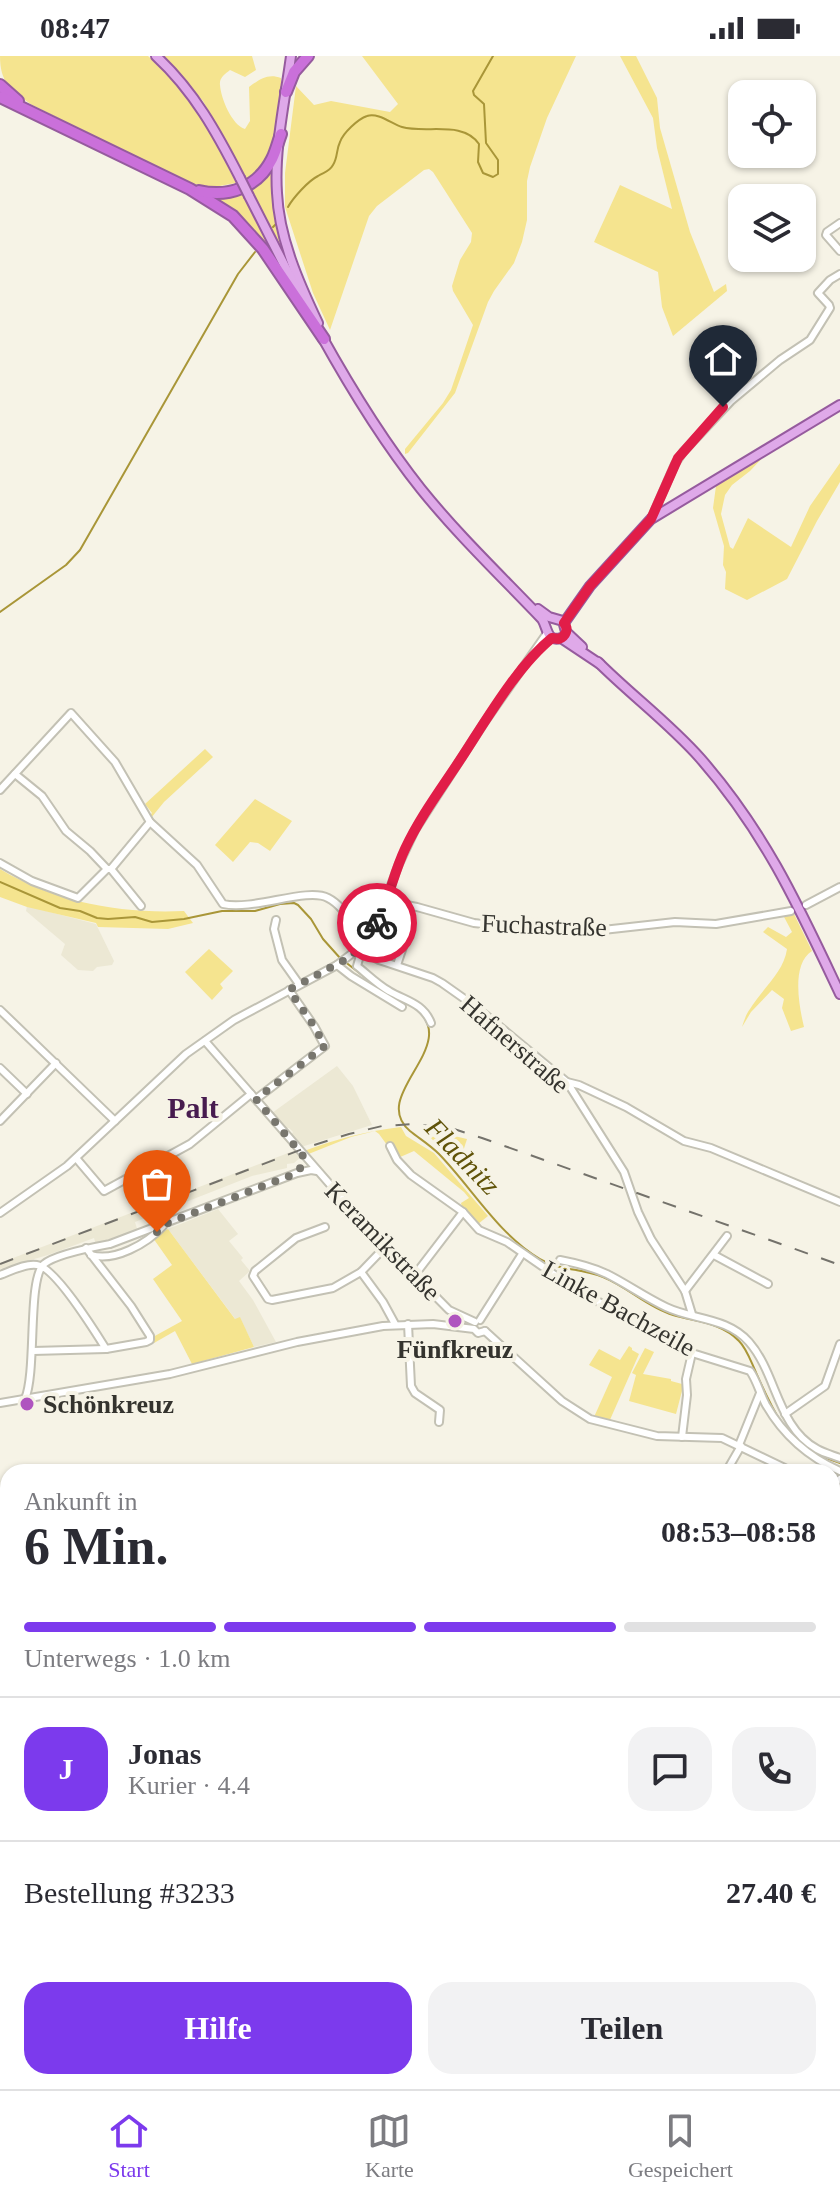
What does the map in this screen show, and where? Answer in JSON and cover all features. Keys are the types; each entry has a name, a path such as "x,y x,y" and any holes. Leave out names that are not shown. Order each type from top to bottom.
{"highway":[{"path":"286,92 298,66 308,56"},
{"path":"0,85 36,114"},
{"path":"0,97 190,189 224,209 250,232 324,339"},
{"path":"190,189 222,194 251,183 269,164 281,134"}],"main road":[{"path":"156,56 201,107 324,339 360,402 410,475 462,537 510,585 688,745 738,805 785,879 840,994"},
{"path":"291,56 276,183 281,222 295,268 324,339"},
{"path":"556,628 651,519 840,405"}],"street":[{"path":"840,223 826,235 840,251"},
{"path":"651,519 683,452 731,401 816,333 830,308 818,293 840,274"},
{"path":"431,1023 418,1005 386,989 357,966 360,950 380,916 415,830 484,723 556,628"},
{"path":"0,790 71,713 115,762 150,822 197,865 223,904 260,904 294,897 326,897 368,936"},
{"path":"15,774 42,796 66,831 109,869 141,906"},
{"path":"0,863 20,876 78,898 109,869 150,822"},
{"path":"806,905 840,887"},
{"name":"Fuchastraße","path":"385,901 474,923 594,931 675,922 706,925 791,911"},
{"path":"397,965 410,906"},
{"path":"276,920 274,929 282,960 299,984"},
{"path":"0,1213 76,1158 177,1062 205,1041 234,1020 360,950"},
{"name":"Hafnerstraße","path":"360,950 442,983 567,1082 624,1172 638,1212 651,1239 685,1291 692,1314"},
{"path":"337,965 402,1007"},
{"path":"76,1158 104,1191 190,1144 325,1046 289,990"},
{"path":"0,1010 115,1121"},
{"name":"Keramikstraße","path":"205,1041 304,1157 414,1276 449,1310 476,1323"},
{"path":"0,1121 56,1063"},
{"path":"0,1068 27,1094"},
{"path":"567,1082 626,1107 684,1141 711,1148 840,1202"},
{"name":"Linke Bachzeile","path":"390,1146 397,1160 411,1175 463,1212 479,1230 501,1238 575,1289 692,1353 750,1371 774,1418 790,1438 827,1464"},
{"path":"297,1173 304,1157"},
{"path":"25,1399 33,1351 36,1285 42,1266 49,1261 88,1252 165,1224 297,1173 317,1171"},
{"path":"414,1276 463,1212"},
{"path":"88,1252 110,1257 153,1236 165,1224"},
{"path":"325,1227 296,1238 255,1271 253,1276 268,1299 333,1288 361,1272 386,1246"},
{"path":"685,1291 727,1236"},
{"path":"33,1351 106,1349 150,1340 131,1306 88,1252"},
{"path":"485,1331 478,1333 476,1323 522,1254"},
{"path":"714,1255 768,1284"},
{"path":"560,1260 606,1274 670,1309 727,1326 749,1343 796,1431 814,1448 840,1458"},
{"path":"0,1275 33,1265 42,1266 73,1300 106,1349"},
{"path":"361,1272 395,1324"},
{"path":"0,1403 170,1374 297,1342 395,1324 476,1323 486,1324 485,1331"},
{"path":"408,1324 411,1386 415,1393 440,1410 439,1422"},
{"path":"485,1331 562,1401 581,1414 645,1433 722,1438 777,1464"},
{"path":"785,1414 823,1387 840,1344"},
{"path":"682,1437 686,1379 692,1353"},
{"path":"831,1371 840,1374"},
{"path":"730,1464 760,1393"}],"shaded area":[{"path":"0,56 148,56 188,99 236,183 214,187 192,184 32,105 8,85 2,73"},
{"path":"163,56 252,56 256,70 245,77 230,70 220,83 228,111 245,129 250,121 249,87 268,77 281,78 279,119 272,147 266,159 247,179 203,101"},
{"path":"362,56 576,56 547,118 530,167 527,220 514,263 488,302 455,393 405,454 405,449 451,390 473,325 452,286 472,233 433,172 424,170 377,206 369,216 330,330 313,293 285,207 285,173 296,86 314,105 331,101 390,112 398,104"},
{"path":"620,56 636,56 657,98 660,128 690,232 714,292 726,284 727,291 673,336 662,307 658,272 594,242 620,185 672,209 653,118"},
{"path":"274,164 273,203 289,266 251,188"},
{"path":"242,192 274,257 239,215 214,198"},
{"path":"768,452 725,495 721,514 733,549 748,518 791,547 810,506 840,463 840,482 787,579 747,600 725,589 724,546 713,508 714,484"},
{"path":"205,749 213,757 151,818 152,813 145,804"},
{"path":"255,799 292,821 270,851 250,842 233,862 215,845"},
{"path":"0,869 66,898 112,908 184,911 193,923 168,929 98,927 96,923 27,907 0,897"},
{"path":"27,906 96,924 114,961 112,965 97,967 93,971 78,970 61,955 65,944 26,911"},
{"path":"794,914 812,951 805,957 799,975 804,1027 791,1031 782,1008 784,999 772,990 751,1012 742,1027 749,1011 782,965 787,949 763,932 768,927 786,937 792,932 783,915"},
{"path":"209,949 233,971 220,984 223,988 212,1000 185,972"},
{"path":"337,1066 353,1086 372,1125 301,1147 291,1135 293,1132 285,1128 272,1113"},
{"path":"401,1127 406,1136 434,1153 488,1216 478,1224 462,1207 461,1203 469,1198 464,1192 414,1151 398,1158 392,1144 387,1145 375,1131"},
{"path":"433,1131 467,1139 458,1167 430,1137"},
{"path":"370,1132 306,1155 304,1151 352,1136"},
{"path":"296,1150 301,1157 287,1164 287,1168 252,1176 135,1222 138,1232 96,1245 94,1238 0,1269 0,1263"},
{"path":"218,1209 238,1234 229,1241 250,1271 239,1281 276,1342 254,1347 240,1318 236,1320 168,1229"},
{"path":"168,1229 235,1319 240,1317 254,1347 192,1364 175,1331 154,1343 153,1337 182,1321 153,1279 172,1265 153,1238"},
{"path":"629,1346 639,1354 609,1422 594,1417 612,1377 589,1365 599,1349 620,1360"},
{"path":"645,1348 654,1352 643,1374 682,1384 676,1414 629,1401 636,1375 632,1373"}],"waterway":[{"path":"288,207 305,186 328,171 347,131 359,120 371,115 412,129 464,132 479,144 478,162 483,173 493,177 498,174 498,160 486,143 484,104 473,91 493,56"},
{"path":"273,227 276,224"},
{"path":"0,612 66,565 80,550 238,274 255,252"},
{"name":"Fladnitz","path":"0,882 60,908 108,919 135,917 152,922 222,911 255,911 294,903 311,919 340,958 370,981"},
{"name":"Fladnitz","path":"385,992 404,1002"},
{"name":"Fladnitz","path":"414,1007 427,1022 429,1037 400,1102 400,1117 410,1131 439,1154 511,1237 540,1259 555,1266 603,1277 664,1311 716,1326 732,1335 746,1350 781,1422"},
{"name":"Fladnitz","path":"815,1454 840,1463"}],"railway":[{"path":"0,1264 308,1147 382,1126 413,1124 454,1129 482,1138 840,1265"}],"way so far":[{"path":"157,1232 165,1224 301,1169 304,1157 256,1099 325,1046 289,990 352,956 377,923"}],"place":[{"name":"Fünfkreuz","path":"455,1321"},
{"name":"Schönkreuz","path":"27,1404"}],"district":[{"name":"Palt","path":"193,1108"}],"route":[{"path":"377,923 415,830 484,723 548,641 565,635 567,617 651,519 678,458 723,407"}]}
